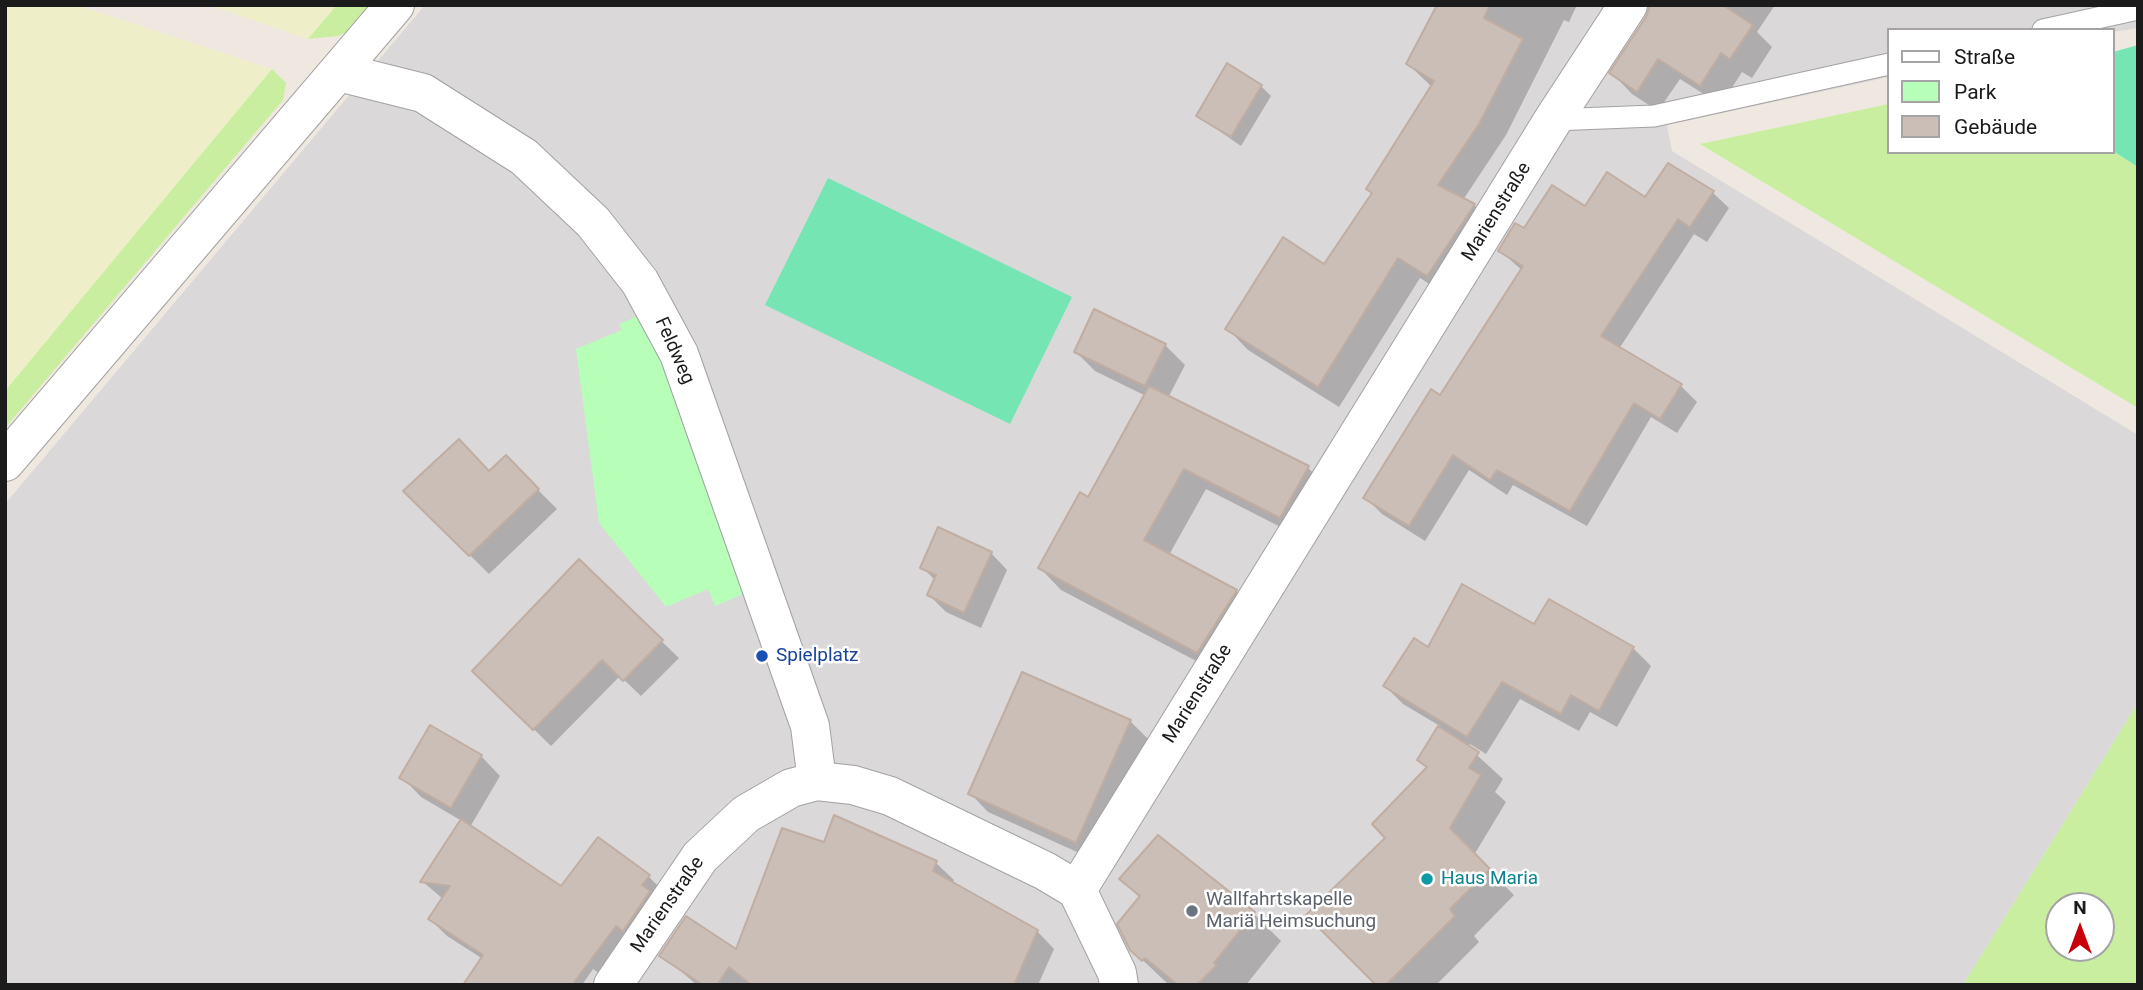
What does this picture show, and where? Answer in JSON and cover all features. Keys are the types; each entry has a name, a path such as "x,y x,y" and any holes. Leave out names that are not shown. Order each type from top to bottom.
{"street":[{"path":"5,461 395,5"},
{"name":"Marienstraße","path":"612,985 700,857 746,814 792,789 817,781 853,785 890,796 1045,871 1077,890 1553,120 1628,5"},
{"name":"Feldweg","path":"339,72 422,93 524,157 593,222 640,282 679,354 810,726 817,781"},
{"path":"1077,890 1117,973 1119,985"}],"lane":[{"path":"2052,28 2138,9"},
{"path":"1553,120 1654,116 1888,64"}],"shaded area":[{"path":"425,5 2138,5 2138,28 2115,32 2115,28 1888,28 1888,77 1667,125 1672,151 2138,435 2138,703 1963,985 5,985 5,504"}],"green space":[{"path":"5,5 77,5 272,69 5,391"},
{"path":"209,5 337,5 308,39"},
{"path":"337,5 372,5 353,29 338,36 308,39"},
{"path":"2138,45 2138,167 2115,152 2115,51"},
{"path":"272,69 286,83 283,100 5,428 5,391"},
{"path":"1888,104 1888,154 2115,152 2138,167 2138,408 1700,144"},
{"path":"828,178 1072,297 1010,424 765,305"},
{"path":"641,315 660,353 748,592 715,606 708,589 666,607 599,523 576,349 622,330 619,324"},
{"path":"2138,703 2138,985 1963,985"}],"building":[{"path":"1437,5 1490,5 1484,18 1523,39 1479,124 1438,185 1475,204 1427,276 1398,258 1318,387 1225,329 1283,237 1324,264 1372,193 1366,189 1434,81 1406,64"},
{"path":"1650,5 1723,5 1753,25 1730,59 1721,53 1700,86 1658,59 1637,92 1609,73 1646,17"},
{"path":"1227,63 1262,85 1231,137 1196,116"},
{"path":"1668,163 1714,191 1690,227 1678,219 1601,336 1682,384 1660,419 1634,403 1570,511 1497,470 1490,480 1453,455 1409,526 1363,498 1431,389 1440,395 1523,266 1498,251 1515,223 1524,228 1552,185 1585,206 1607,172 1645,197"},
{"path":"1094,309 1166,344 1145,386 1074,352"},
{"path":"1149,386 1309,466 1280,518 1184,469 1144,540 1237,590 1197,653 1038,568 1080,492 1088,497"},
{"path":"459,439 489,471 506,455 539,489 469,556 403,491"},
{"path":"938,527 992,552 964,613 927,595 936,575 920,568"},
{"path":"579,559 663,640 623,681 602,660 533,730 472,671"},
{"path":"1462,584 1534,624 1549,599 1634,647 1599,711 1571,695 1561,714 1502,682 1467,737 1383,686 1414,638 1428,647"},
{"path":"1022,672 1131,720 1076,843 968,794"},
{"path":"430,725 482,755 451,808 399,778"},
{"name":"Haus Maria","path":"1438,726 1479,752 1469,768 1481,775 1450,828 1490,869 1450,909 1455,916 1386,985 1376,985 1306,915 1385,838 1372,824 1427,767 1417,760"},
{"path":"834,815 937,861 933,871 1038,930 1014,985 751,985 729,967 717,985 703,985 659,956 686,916 736,949 782,828 824,842"},
{"path":"461,819 561,886 598,837 650,875 642,885 650,891 623,931 616,926 572,985 463,985 483,955 428,919 450,886 420,882"},
{"name":"Wallfahrtskapelle Mariä Heimsuchung","path":"1158,835 1255,912 1214,963 1217,965 1197,985 1178,985 1145,958 1142,961 1130,950 1117,924 1140,896 1119,879"}],"place":[{"name":"Spielplatz","path":"762,656"},
{"name":"Haus Maria","path":"1427,879"},
{"name":"Wallfahrtskapelle Mariä Heimsuchung","path":"1192,911"}]}
